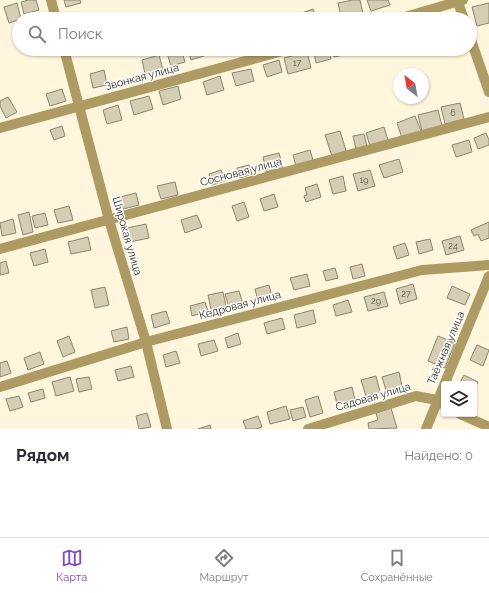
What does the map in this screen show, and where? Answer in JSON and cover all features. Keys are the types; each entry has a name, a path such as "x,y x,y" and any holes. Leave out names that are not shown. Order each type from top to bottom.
{"street":[{"path":"52,0 55,12"},
{"path":"420,12 459,0 462,12"},
{"name":"Широкая улица","path":"66,56 109,220 146,342 167,429"},
{"name":"Звонкая улица","path":"0,128 264,56"},
{"path":"477,56 489,92"},
{"name":"Сосновая улица","path":"0,249 489,117"},
{"name":"Кедровая улица","path":"0,387 146,342 422,270 489,265"},
{"path":"486,291 489,276"},
{"name":"Таёжная улица","path":"450,381 486,291"},
{"name":"Садовая улица","path":"308,429 416,396 441,403"},
{"name":"Таёжная улица","path":"426,429 441,403"},
{"path":"467,417 489,427"}],"building":[{"path":"36,0 39,10 24,12 21,2"},
{"path":"64,0 80,0 81,3 66,7"},
{"path":"360,0 363,12 340,12 338,3"},
{"path":"367,0 388,0 390,5 371,11"},
{"path":"17,3 19,12 12,12 12,22 9,23 4,7"},
{"path":"489,3 489,23 477,26 477,12 473,12 472,7"},
{"path":"313,9 314,12 304,12"},
{"path":"159,56 163,70 145,74 142,60"},
{"path":"168,56 183,56 185,62 171,66"},
{"path":"190,56 204,56 191,60"},
{"path":"292,56 308,56 311,68 288,74 284,58"},
{"path":"315,56 330,56 331,59 316,63"},
{"path":"279,60 282,72 267,77 263,65"},
{"path":"251,69 254,81 236,86 232,73"},
{"path":"104,70 107,85 93,88 90,74"},
{"path":"220,76 224,90 207,95 203,82"},
{"path":"178,86 181,99 163,105 159,91"},
{"path":"62,89 66,101 50,106 46,94"},
{"path":"149,96 153,109 134,115 130,101"},
{"path":"8,97 17,112 6,118 0,106 0,101"},
{"path":"460,103 464,119 445,124 441,107"},
{"path":"118,105 122,120 107,124 103,110"},
{"path":"438,110 442,126 422,131 418,115"},
{"path":"415,116 421,131 402,138 397,123"},
{"path":"62,126 65,136 54,140 50,130"},
{"path":"384,127 388,140 370,146 366,133"},
{"path":"340,131 346,151 332,156 325,135"},
{"path":"486,133 489,140 489,145 478,149 474,138"},
{"path":"364,134 367,146 356,149 353,136"},
{"path":"469,140 472,152 456,157 452,145"},
{"path":"310,150 313,160 296,166 293,155"},
{"path":"279,153 283,168 266,172 263,157"},
{"path":"399,159 403,172 384,178 379,165"},
{"path":"249,165 252,174 240,178 237,168"},
{"path":"221,170 225,181 212,185 209,174"},
{"path":"370,170 375,186 358,191 353,174"},
{"path":"343,176 346,191 333,194 329,180"},
{"path":"175,182 178,195 161,199 157,186"},
{"path":"317,184 321,197 306,202 304,196 307,195 305,188"},
{"path":"136,193 139,205 123,209 120,197"},
{"path":"274,194 278,207 264,211 260,199"},
{"path":"244,202 249,217 237,221 232,206"},
{"path":"69,206 73,220 58,223 54,210"},
{"path":"29,212 33,232 23,235 18,215"},
{"path":"45,213 48,225 35,228 32,216"},
{"path":"197,215 202,227 185,233 181,220"},
{"path":"13,219 16,233 2,236 0,223"},
{"path":"489,222 489,238 481,241 478,234 474,236 471,230"},
{"path":"146,224 149,238 130,242 127,228"},
{"path":"460,236 464,250 446,255 442,241"},
{"path":"88,237 91,250 71,254 68,242"},
{"path":"430,239 433,250 419,254 416,242"},
{"path":"405,243 409,255 397,259 393,247"},
{"path":"45,249 48,262 34,266 30,253"},
{"path":"6,261 9,273 0,275 0,263"},
{"path":"362,264 365,276 353,279 350,267"},
{"path":"335,268 338,278 326,281 323,271"},
{"path":"307,274 310,286 294,290 290,278"},
{"path":"413,284 417,299 400,304 396,289"},
{"path":"269,285 272,297 258,301 255,289"},
{"path":"452,286 470,294 465,305 447,298"},
{"path":"105,287 109,305 95,308 91,290"},
{"path":"239,291 243,304 229,308 225,294"},
{"path":"223,292 227,311 212,314 208,295"},
{"path":"384,292 388,306 368,311 364,297"},
{"path":"348,300 352,312 336,316 333,305"},
{"path":"205,302 208,311 192,316 190,306"},
{"path":"313,310 316,323 297,328 294,315"},
{"path":"166,311 170,323 154,328 151,315"},
{"path":"282,318 285,329 267,334 264,323"},
{"path":"127,327 129,339 114,342 111,331"},
{"path":"238,333 241,344 228,348 225,338"},
{"path":"69,336 75,352 63,357 57,341"},
{"path":"438,336 455,343 445,368 428,361"},
{"path":"214,340 218,351 201,356 198,344"},
{"path":"477,345 489,350 483,366 470,360"},
{"path":"176,351 180,363 166,367 163,355"},
{"path":"40,352 44,364 28,370 24,358"},
{"path":"7,361 11,373 0,377 0,363"},
{"path":"131,366 134,377 118,381 115,370"},
{"path":"399,372 402,386 386,390 382,377"},
{"path":"464,375 476,381 461,381"},
{"path":"376,376 380,392 366,396 361,380"},
{"path":"70,377 74,391 56,396 52,382"},
{"path":"89,377 92,389 79,392 76,379"},
{"path":"352,387 355,400 337,404 334,392"},
{"path":"43,389 45,398 31,402 28,393"},
{"path":"19,396 23,407 10,411 6,399"},
{"path":"318,396 323,413 310,417 305,400"},
{"path":"286,406 290,419 270,424 267,412"},
{"path":"303,407 306,417 293,421 290,410"},
{"path":"391,408 397,428 369,429 368,423 378,420 376,413"},
{"path":"147,413 151,427 139,429 136,416"},
{"path":"258,416 262,427 256,429 246,429 243,421"},
{"path":"210,425 211,429 198,429"}]}
